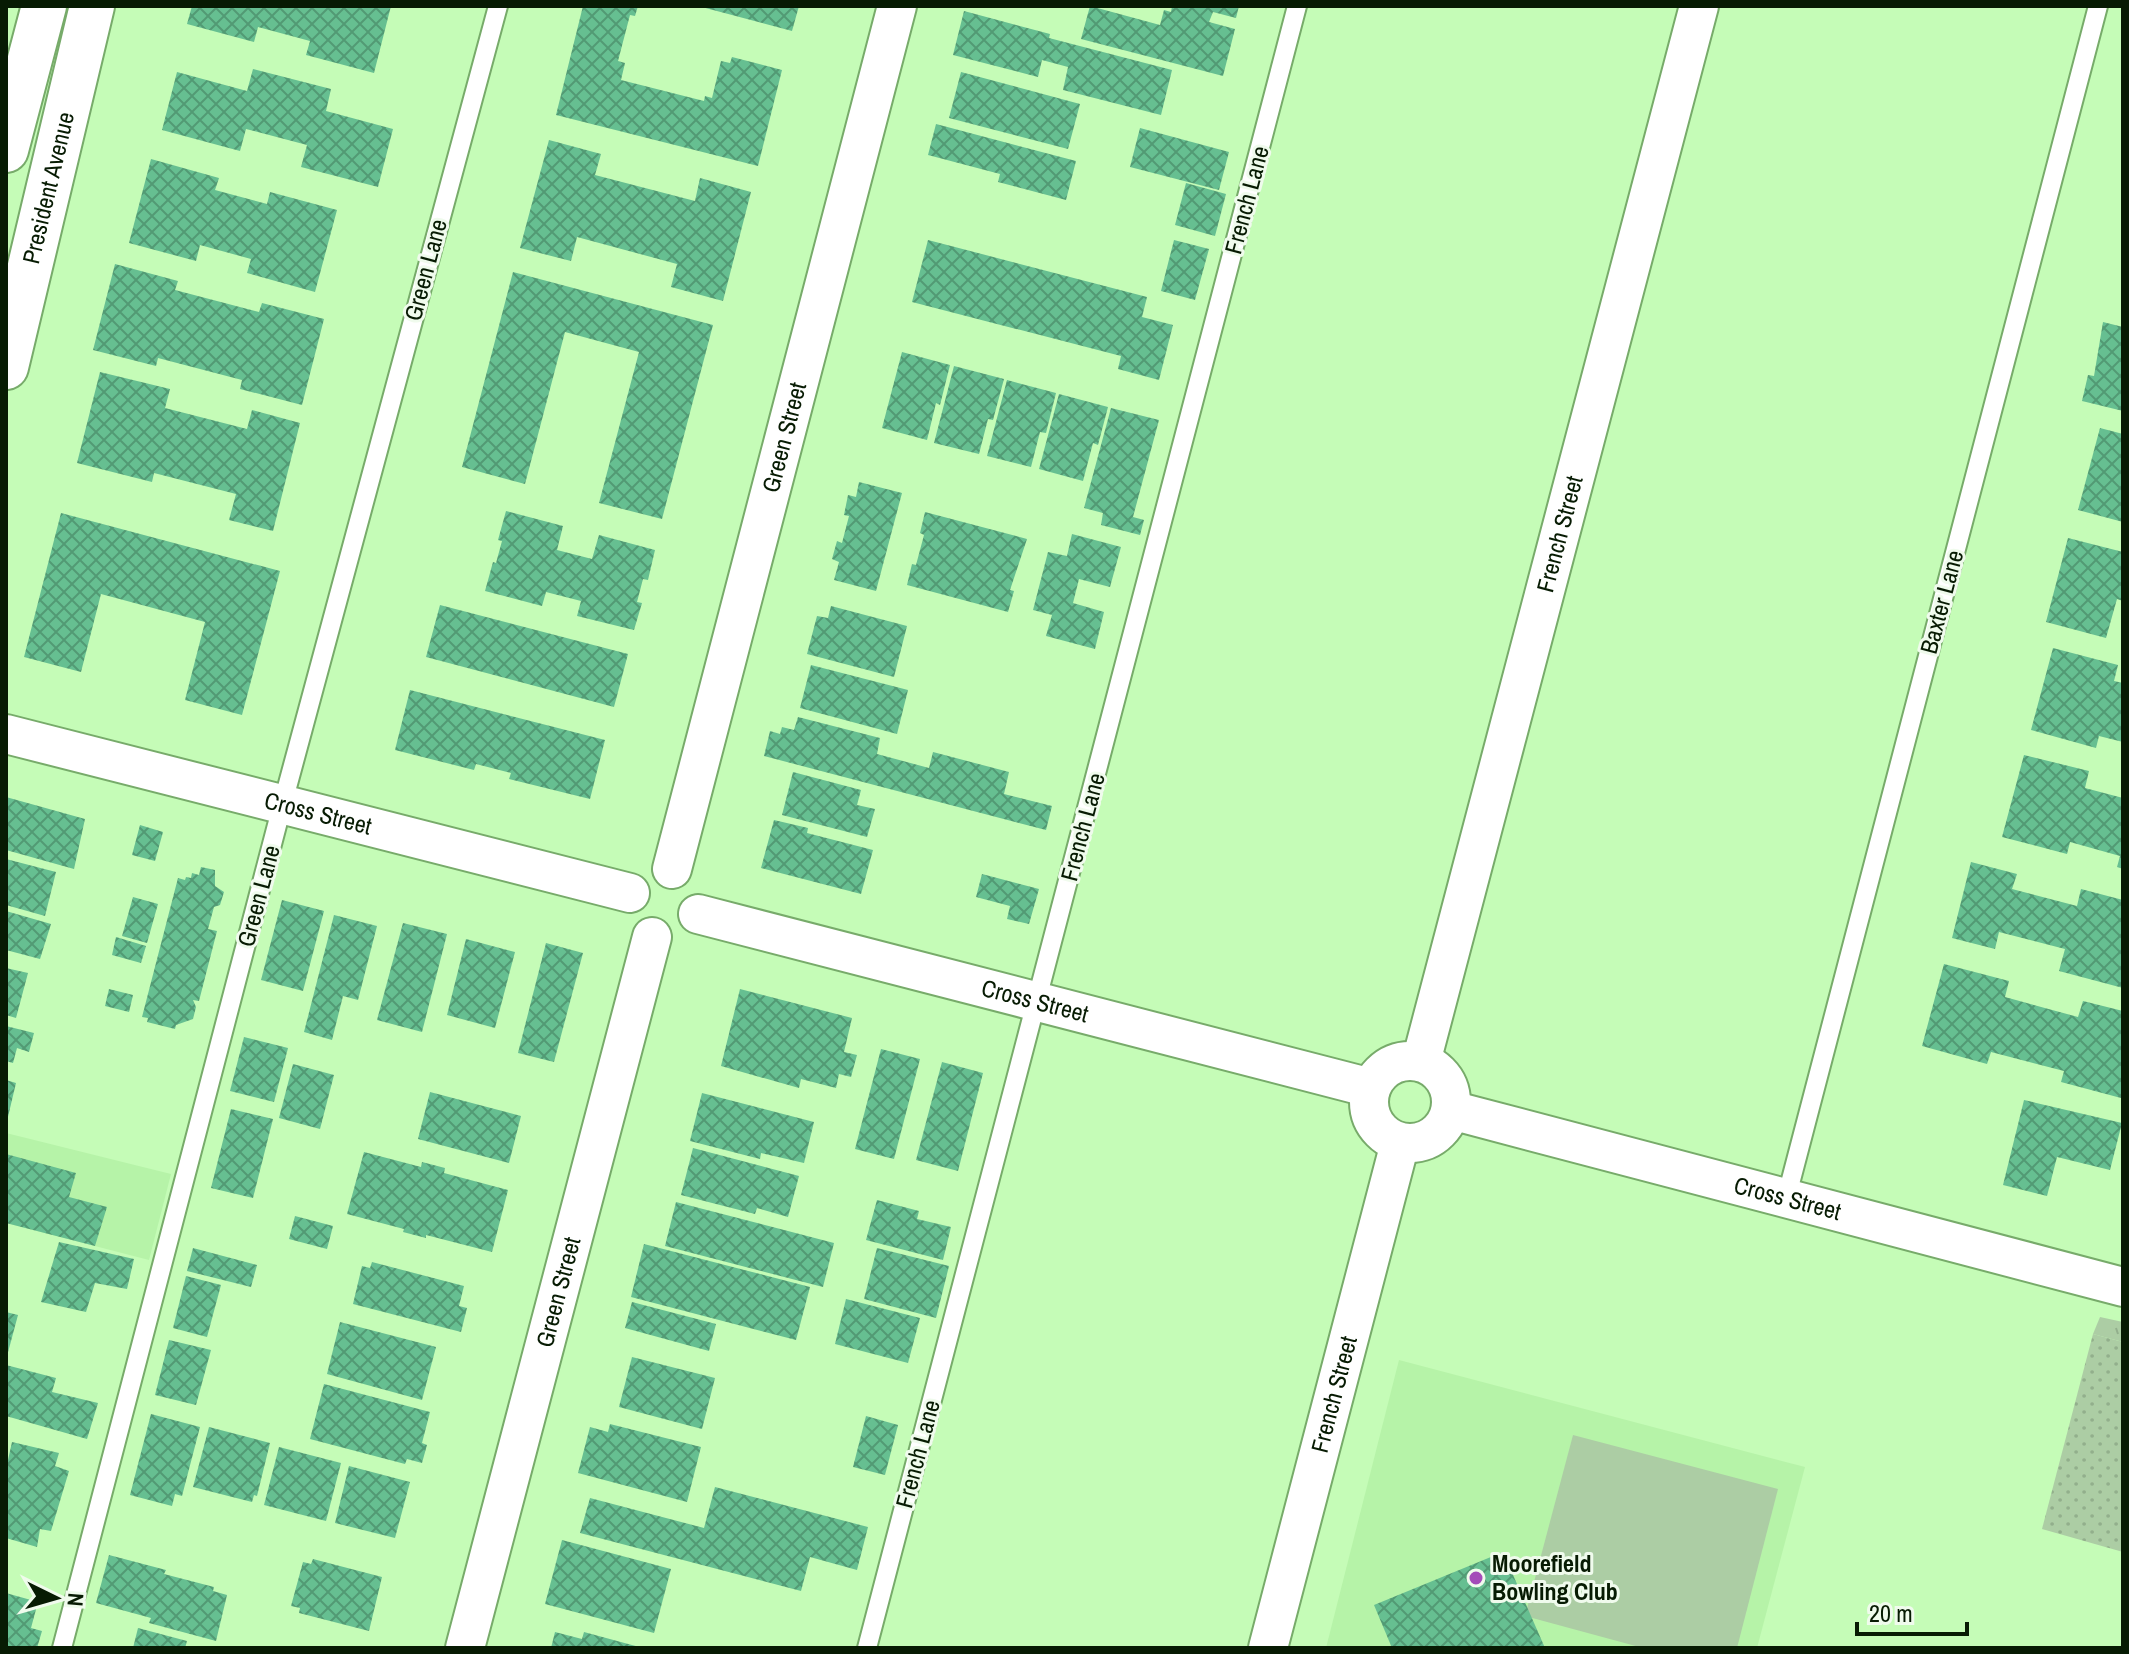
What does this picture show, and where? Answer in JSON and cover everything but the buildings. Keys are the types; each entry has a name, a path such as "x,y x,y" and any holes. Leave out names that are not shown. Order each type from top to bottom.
{"highway":[{"name":"President Avenue","path":"6,150 16,71 44,6"},
{"name":"President Avenue","path":"6,297 17,245 91,8"},
{"name":"President Avenue","path":"6,367 91,8"}],"street":[{"name":"Green Street","path":"672,869 897,6"},
{"name":"French Street","path":"1421,1062 1699,6"},
{"name":"Cross Street","path":"6,734 630,893"},
{"path":"661,868 672,869 691,881 697,891 698,914 684,932 674,938 652,937 634,924 630,915 630,893 641,876 661,868"},
{"name":"Cross Street","path":"698,914 1371,1088"},
{"name":"Green Street","path":"465,1648 652,937"},
{"path":"1421,1062 1439,1071 1446,1081 1451,1092 1451,1110 1442,1129 1432,1138 1418,1143 1400,1143 1383,1134 1375,1125 1369,1103 1371,1088 1382,1071 1393,1064 1421,1062"},
{"name":"Cross Street","path":"1451,1110 2123,1287"},
{"name":"French Street","path":"1268,1648 1400,1143"}],"lane":[{"name":"Green Lane","path":"62,1648 282,806 498,6"},
{"name":"French Lane","path":"867,1648 1297,6"},
{"name":"Baxter Lane","path":"1786,1199 2098,6"}],"shaded area":[{"path":"6,1133 171,1174 149,1260 6,1223"},
{"path":"1399,1360 1805,1467 1757,1648 1326,1648"}],"green space":[{"path":"2100,1317 2123,1322 2123,1342 2093,1334"},
{"path":"2093,1334 2123,1342 2123,1552 2042,1529"},
{"path":"1573,1435 1778,1489 1737,1648 1643,1648 1525,1616"}],"place":[{"name":"Moorefield Bowling Club","path":"1476,1578"}]}
